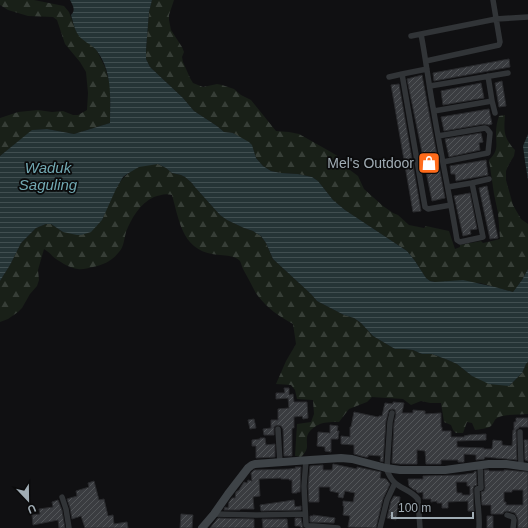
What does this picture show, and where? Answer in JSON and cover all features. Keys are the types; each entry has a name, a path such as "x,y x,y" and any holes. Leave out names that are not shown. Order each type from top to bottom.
{"street":[{"path":"426,61 499,45 500,42 493,0"},
{"path":"412,36 496,19 528,17"},
{"path":"421,34 457,240 460,242 483,237 472,183"},
{"path":"389,76 427,69"},
{"path":"430,86 508,73"},
{"path":"402,74 425,207 428,209 451,205"},
{"path":"488,76 495,113"},
{"path":"434,112 492,101"},
{"path":"438,136 485,128 490,133 488,153 443,162"},
{"path":"448,187 489,179"},
{"path":"392,413 386,468 391,479 395,483 409,491 418,499 420,528"},
{"path":"278,429 280,463"},
{"path":"202,528 252,465 255,464 340,458 352,459 386,468 414,471 445,470 480,465 506,464 524,467 520,445 520,432"},
{"path":"306,460 304,486 306,525 338,528"},
{"path":"479,528 480,519 477,489 481,488 480,465"},
{"path":"380,528 387,500 395,483"},
{"path":"62,497 70,528"},
{"path":"214,514 257,516 305,514"},
{"path":"507,515 513,517 513,528"}],"green space":[{"path":"0,0 34,0 64,6 69,12 77,33 97,51 105,67 110,84 110,123 74,134 47,129 33,130 0,156 0,118 18,112 38,110 52,112 63,111 73,115 78,115 87,110 88,93 86,72 65,44 57,20 53,17 28,16 8,10 0,5"},
{"path":"152,0 174,0 169,15 171,30 182,47 184,52 182,57 183,62 193,83 203,87 217,84 234,89 241,95 251,100 276,131 299,134 339,157 350,170 358,176 364,189 383,206 398,215 409,225 424,228 426,226 449,231 455,249 460,247 460,245 481,241 483,243 500,239 498,213 489,160 496,150 496,129 499,116 505,115 505,134 515,150 514,156 506,171 506,180 513,205 521,219 528,224 528,269 513,292 480,283 430,281 426,278 407,251 345,210 333,200 318,181 312,177 298,174 271,171 263,166 256,158 252,146 233,133 224,132 194,111 183,98 150,67 146,59 149,12"},
{"path":"158,164 172,173 185,177 220,215 227,220 261,236 273,259 317,301 344,315 354,318 373,336 395,349 413,350 422,354 432,354 457,364 472,376 509,386 522,373 528,362 528,414 502,416 496,419 489,427 475,430 472,423 467,422 463,433 456,433 451,425 444,422 441,403 421,401 411,405 403,399 372,397 367,402 349,409 339,422 322,423 314,427 308,435 306,451 301,457 295,456 297,424 311,422 314,414 313,400 297,399 295,390 291,385 276,384 286,361 296,344 293,324 274,312 265,304 255,292 238,259 230,256 208,253 198,249 191,243 181,226 172,195 169,194 154,197 140,207 128,227 121,250 104,264 83,269 75,268 56,259 44,249 38,270 39,280 37,286 18,312 8,319 0,322 0,281 21,243 36,228 46,224 51,224 63,232 102,220 112,196 125,176 141,166"}],"water":[{"name":"Waduk Saguling","path":"70,0 152,0 149,12 146,50 146,59 150,67 183,98 194,111 224,132 233,133 249,142 252,145 256,158 263,166 271,171 298,174 312,177 318,181 333,200 345,210 407,251 426,278 430,281 463,280 513,292 528,269 528,362 522,373 509,386 489,384 472,376 457,364 432,354 422,354 413,350 395,349 373,336 354,318 344,315 317,301 273,259 261,236 227,220 220,215 185,177 172,173 158,164 139,167 123,177 102,220 91,232 77,235 63,232 51,224 46,224 36,228 21,243 0,281 0,156 32,130 47,129 74,134 110,123 110,86 106,68 97,51 81,38 76,31 71,15 74,8"},
{"path":"528,134 528,180 523,146"}],"building":[{"path":"509,59 510,67 434,81 433,73"},
{"path":"422,75 445,198 432,201 407,79"},
{"path":"502,81 506,106 499,107 495,83"},
{"path":"481,83 484,98 443,105 441,91"},
{"path":"399,84 421,211 413,212 391,85"},
{"path":"489,109 492,124 444,131 441,117"},
{"path":"481,133 483,142 479,143 480,150 449,157 445,139"},
{"path":"486,160 488,175 456,181 455,174 451,174 450,166"},
{"path":"487,186 498,238 490,239 479,188"},
{"path":"470,193 477,229 470,230 471,234 463,236 454,196"},
{"path":"284,388 289,388 289,395 293,394 294,402 307,402 308,418 303,419 302,416 294,417 294,428 292,428 292,456 284,456 283,429 281,426 277,425 274,427 274,435 264,435 263,429 271,428 271,420 278,420 278,409 289,408 288,398 276,399 276,393 285,393"},
{"path":"393,402 404,403 402,413 413,413 413,410 425,411 425,414 441,413 442,431 451,431 451,437 486,434 486,440 457,441 457,447 492,449 493,440 502,441 502,445 512,446 514,422 516,422 516,418 528,418 528,427 519,427 516,430 517,460 485,457 484,459 476,460 476,455 464,454 464,462 458,462 458,460 441,460 441,464 426,464 425,451 417,450 417,464 392,463 394,423 396,414 395,410 393,409 389,410 386,421 383,462 380,461 381,456 368,455 368,457 365,457 354,454 354,445 341,444 341,436 350,437 350,427 354,412 378,417 382,416 385,403 393,404"},
{"path":"254,419 256,428 250,429 248,420"},
{"path":"330,425 338,426 337,431 339,431 338,439 331,439 331,452 325,451 325,447 317,446 318,432 330,433"},
{"path":"265,438 266,445 275,444 275,457 256,458 256,446 252,446 252,440"},
{"path":"524,440 528,440 528,461 525,460"},
{"path":"333,464 381,472 380,478 386,479 390,484 383,499 376,528 348,527 350,516 343,515 343,501 353,502 355,493 345,491 343,498 338,497 339,493 330,491 330,487 319,487 319,502 309,502 308,486 310,466 323,465 323,470 332,470"},
{"path":"295,467 301,467 300,492 292,493 292,480 289,479 259,479 260,496 253,497 254,509 224,510 225,507 228,508 229,502 232,498 235,498 236,492 244,482 247,483 248,480 252,481 251,473 254,470 289,469 296,468"},
{"path":"484,470 528,472 528,528 518,528 518,519 515,513 507,511 503,514 491,514 491,505 482,505 481,492 484,491","holes":["523,490 523,505 506,505 506,502 504,502 504,492"]},
{"path":"476,471 477,485 474,486 473,489 474,511 468,511 468,501 448,502 448,508 442,508 442,503 437,503 437,501 431,502 431,499 423,499 423,492 418,493 409,486 408,479 423,479 423,476 460,475","holes":["456,482 467,482 467,486 470,486 470,495 462,495 462,493 457,493"]},
{"path":"94,481 99,500 104,499 108,516 113,515 114,524 127,522 128,528 85,528 81,516 72,519 67,499 77,496 76,491 89,487 88,483"},
{"path":"394,496 400,497 396,520 387,518 391,501"},
{"path":"58,500 62,510 65,528 59,528 58,520 33,525 32,515 40,514 39,509 53,507 52,502"},
{"path":"294,500 295,507 301,506 301,510 261,511 260,505"},
{"path":"181,514 193,515 192,528 180,528"},
{"path":"313,515 335,518 334,523 310,522 310,516"},
{"path":"487,516 493,516 493,528 487,528"},
{"path":"218,518 254,519 254,528 210,528"},
{"path":"295,518 301,518 303,528 300,526 295,526"},
{"path":"262,519 287,519 288,528 263,528"}],"place":[{"name":"Mel's Outdoor","path":"429,163"}]}
